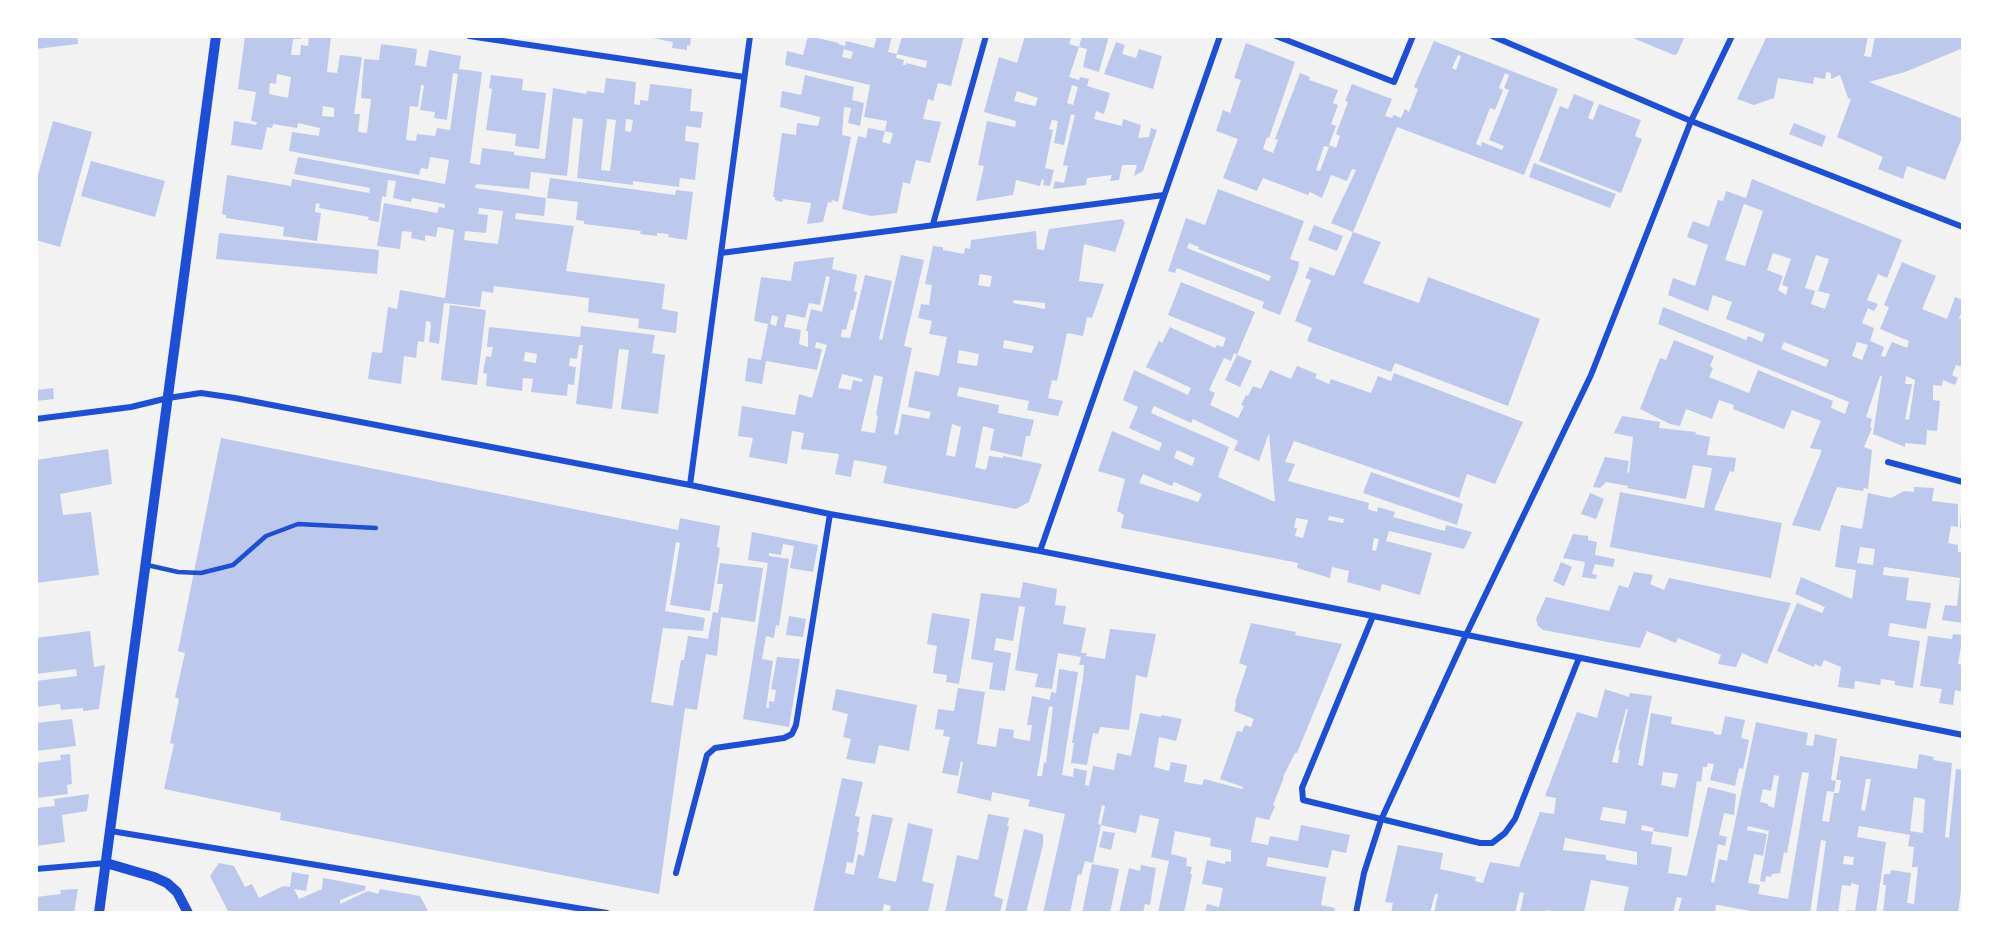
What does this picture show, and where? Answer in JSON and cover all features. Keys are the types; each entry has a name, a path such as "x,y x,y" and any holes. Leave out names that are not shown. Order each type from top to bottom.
{"street":[{"path":"99,913 216,36"},
{"path":"469,36 744,77"},
{"path":"690,484 750,36"},
{"path":"933,224 986,36"},
{"path":"1040,551 1220,36"},
{"path":"1276,36 1394,82 1413,36"},
{"path":"1492,36 1691,121 1963,227"},
{"path":"1356,913 1364,873 1381,820 1466,635 1591,375 1691,121 1732,36"},
{"path":"721,253 1164,195"},
{"path":"36,419 130,407 201,393 235,398 690,484 830,514 1040,551 1963,735"},
{"path":"1888,462 1963,482"},
{"path":"676,873 707,755 715,748 784,738 792,734 796,725 830,514"},
{"path":"1372,616 1302,788 1303,800 1480,843 1492,843 1505,833 1515,819 1579,658"},
{"path":"111,831 607,913"},
{"path":"36,869 106,863 167,883 177,892 188,913"}],"lane":[{"path":"146,564 178,572 201,573 233,565 266,536 298,524 376,528"}],"building":[{"path":"36,36 77,36 78,44 36,49"},
{"path":"245,36 302,36 301,39 293,39 291,55 300,55 301,45 308,46 309,36 331,36 327,72 337,73 340,55 362,57 354,114 360,114 358,132 367,133 371,99 361,98 364,59 379,60 381,44 417,49 415,65 426,67 429,50 461,56 459,69 482,72 470,163 480,165 482,148 545,159 553,88 586,94 587,91 604,93 606,78 636,82 634,104 640,105 640,100 648,101 650,84 692,89 690,111 703,112 701,128 686,126 685,141 699,143 695,180 680,178 679,187 633,181 633,185 577,178 583,119 573,118 567,176 531,172 529,189 476,184 475,188 546,198 544,216 516,213 515,219 574,226 566,271 665,284 662,309 678,312 676,333 638,328 639,319 588,312 589,298 494,286 493,293 482,291 480,307 444,303 439,344 429,342 431,326 430,322 426,321 424,342 418,341 416,358 404,356 401,384 368,379 372,352 382,353 388,307 397,309 400,290 445,298 454,230 438,227 436,237 425,235 425,241 411,238 412,232 402,231 400,249 377,246 384,203 437,213 439,207 445,208 445,204 412,198 411,202 393,198 396,181 388,180 386,197 382,196 379,222 368,220 369,217 319,208 320,204 316,203 315,212 321,213 317,241 283,236 284,227 226,218 226,215 222,214 227,175 291,186 292,179 369,193 370,188 294,174 298,157 445,184 449,160 430,157 428,169 421,168 419,175 289,151 292,132 319,136 320,128 298,123 297,128 273,124 272,128 267,127 262,150 231,145 234,121 256,125 257,122 251,121 256,92 238,89","holes":["453,73 458,74 450,130 437,128 435,136 417,134 416,141 406,140 410,106 418,107 421,85 424,86 420,110 435,112 434,118 447,120","277,74 291,77 288,98 269,94 270,83 276,84","323,106 334,108 334,117 322,116","607,119 616,120 610,171 601,170","626,119 633,120 631,132 625,131","479,208 503,211 498,244 464,240 465,231 486,233 488,215 478,214"]},
{"path":"642,36 691,36 690,46 687,45 687,50 672,48 673,42"},
{"path":"808,36 845,46 846,41 874,48 877,36 892,36 888,52 897,54 902,36 964,36 951,86 938,83 933,101 928,99 923,119 941,122 930,163 916,160 910,184 903,182 897,213 871,216 842,209 858,136 866,138 868,128 885,131 887,121 864,117 870,85 785,65 787,51 803,55","holes":["844,49 853,52 851,59 842,57","897,54 927,61 926,68 906,63 903,65 904,60 896,58","885,131 893,133 890,144 882,142"]},
{"path":"1025,36 1072,36 1069,44 1079,47 1069,77 1079,80 1080,77 1089,79 1087,86 1110,93 1104,114 1096,111 1094,119 1122,126 1123,119 1141,125 1138,138 1149,137 1151,128 1157,130 1143,171 1134,176 1137,165 1122,165 1119,180 1110,181 1112,175 1087,178 1086,185 1053,189 1055,181 1064,183 1068,166 1063,165 1075,115 1071,114 1064,145 1054,143 1058,121 1052,120 1049,129 1053,130 1045,168 1054,170 1050,186 1043,185 1044,180 1042,179 1040,186 1016,180 1013,195 976,201 984,166 978,165 987,121 1015,127 1016,121 984,112 999,57 1017,63","holes":["1072,85 1078,87 1073,105 1067,103","1017,91 1038,98 1035,106 1014,101"]},
{"path":"1082,36 1109,36 1099,72 1083,67 1087,49 1079,47"},
{"path":"1628,36 1685,36 1677,54 1674,55"},
{"path":"1767,36 1868,36 1864,56 1871,57 1875,36 1963,36 1963,48 1905,72 1869,82 1963,119 1963,135 1945,180 1907,166 1903,179 1878,169 1883,157 1837,137 1851,99 1848,98 1840,75 1831,79 1831,73 1826,72 1825,79 1814,77 1813,84 1778,78 1774,98 1754,105 1737,99"},
{"path":"1434,41 1558,89 1524,175 1397,127 1353,232 1331,223 1356,170 1352,169 1347,181 1331,175 1322,198 1310,192 1308,195 1263,178 1257,191 1223,178 1238,139 1216,131 1223,110 1230,113 1241,80 1234,78 1246,43 1295,62 1269,138 1267,137 1263,149 1273,153 1278,140 1275,139 1300,73 1310,77 1309,80 1338,90 1333,103 1338,105 1331,124 1336,126 1329,145 1336,148 1340,136 1336,134 1352,84 1392,99 1385,116 1392,118 1394,115 1401,118 1405,109 1409,112 1418,89 1414,87","holes":["1458,55 1461,56 1456,70 1452,68","1505,73 1509,75 1504,88 1509,90 1489,140 1504,146 1502,150 1482,142 1481,146 1476,144 1490,108 1495,110 1503,90 1499,88","1324,146 1329,147 1320,171 1316,170"]},
{"path":"1116,42 1125,45 1122,54 1136,58 1139,49 1162,56 1153,89 1104,74"},
{"path":"491,75 523,79 522,90 546,93 539,149 515,146 516,134 486,130 492,89 489,88"},
{"path":"805,75 854,87 852,100 864,103 860,126 848,123 851,108 844,107 842,135 851,137 838,202 832,200 831,203 828,202 823,222 807,224 811,203 783,199 782,202 773,197 782,133 796,135 797,123 818,126 820,117 780,107 782,91 801,95"},
{"path":"1574,94 1594,102 1588,118 1593,120 1599,104 1641,120 1635,136 1642,139 1621,193 1539,161 1560,106 1568,109"},
{"path":"53,121 92,132 60,247 36,240 36,175 38,175"},
{"path":"1794,123 1826,136 1822,147 1789,134"},
{"path":"91,161 165,181 155,217 81,196"},
{"path":"1534,163 1616,194 1610,208 1529,177"},
{"path":"550,178 675,195 676,190 693,192 687,240 668,237 669,234 657,233 657,236 640,234 641,231 584,224 584,221 576,220 578,202 547,198"},
{"path":"1752,179 1902,240 1887,278 1878,274 1867,300 1878,304 1874,311 1868,308 1862,323 1874,328 1870,341 1884,347 1881,356 1885,357 1892,342 1907,348 1909,341 1880,329 1889,307 1884,305 1902,262 1936,276 1922,309 1947,319 1955,297 1963,300 1963,309 1959,318 1963,320 1963,367 1956,365 1952,375 1958,378 1955,385 1943,380 1942,386 1933,385 1933,400 1940,401 1937,431 1927,430 1926,445 1905,443 1905,447 1873,434 1882,376 1880,376 1866,417 1872,419 1870,427 1872,428 1864,447 1872,450 1868,489 1864,488 1863,491 1837,487 1820,531 1792,525 1822,450 1810,448 1821,421 1792,410 1784,429 1733,409 1734,405 1719,400 1712,419 1686,409 1680,426 1670,424 1640,409 1660,358 1666,360 1674,340 1714,356 1710,366 1713,368 1709,377 1749,393 1758,370 1833,401 1831,408 1845,414 1849,402 1658,324 1663,307 1746,340 1748,336 1762,342 1765,334 1726,319 1732,302 1713,295 1708,311 1668,295 1673,278 1695,286 1708,245 1687,237 1693,221 1709,227 1718,200 1723,201 1726,191 1746,198","holes":["1744,204 1763,211 1745,266 1725,260","1773,253 1791,259 1782,285 1788,287 1786,295 1778,290 1783,276 1767,270","1816,255 1829,259 1818,291 1830,294 1825,309 1811,304 1815,291 1805,288","1784,342 1829,360 1826,367 1781,349","1857,342 1868,345 1862,360 1852,356","1906,376 1915,380 1909,420 1905,419 1912,384 1905,384"]},
{"path":"1218,189 1304,221 1290,259 1299,262 1298,269 1280,315 1262,308 1264,302 1177,268 1175,273 1168,271 1186,218 1205,225","holes":["1189,243 1199,247 1198,249 1271,276 1269,281 1187,248"]},
{"path":"1122,219 1125,223 1115,252 1084,244 1079,281 1104,284 1092,318 1087,317 1083,336 1067,333 1057,381 1052,380 1048,398 1063,401 1058,416 1027,410 1029,401 959,387 957,396 999,405 998,413 1034,420 1030,436 1026,436 1022,457 990,450 994,429 983,426 975,467 986,470 989,456 1003,458 1003,456 1042,464 1029,502 1016,509 883,483 887,466 854,460 851,477 835,474 839,454 801,449 804,433 792,431 787,464 749,457 753,438 738,436 742,406 795,415 799,394 812,398 827,345 816,342 815,348 822,349 817,370 766,361 762,384 745,381 748,358 761,360 768,324 754,321 761,277 791,281 794,262 834,257 832,269 857,275 854,291 857,292 853,310 851,310 846,330 842,329 841,337 850,338 865,275 892,281 879,339 882,340 901,255 924,260 904,346 912,348 894,434 898,435 902,414 929,419 931,412 908,407 915,371 939,376 947,337 929,334 932,321 918,318 921,304 929,305 932,285 925,284 933,246 964,254 965,248 970,249 971,240 1036,231 1037,249 1044,250 1049,229","holes":["980,274 992,276 990,287 978,285","826,276 830,277 822,312 811,309 806,331 808,331 808,347 799,344 801,330 784,327 787,314 805,318 809,303 820,305","1014,300 1045,303 1045,309 1013,303","772,315 778,317 776,326 770,324","1004,340 1034,346 1032,353 1003,348","959,350 979,354 977,366 957,363","842,374 862,379 862,382 853,380 851,390 838,388","874,375 883,377 876,415 878,416 875,433 861,431","952,424 961,427 955,457 946,455"]},
{"path":"1314,225 1343,236 1337,251 1308,240"},
{"path":"1353,232 1381,242 1363,283 1419,303 1428,277 1540,319 1508,406 1395,363 1391,372 1307,341 1312,328 1295,321 1311,280 1305,278 1310,267 1334,276"},
{"path":"219,233 379,250 377,274 216,259"},
{"path":"1181,282 1255,312 1237,355 1234,353 1231,361 1224,358 1209,390 1215,393 1210,405 1238,418 1246,395 1248,396 1253,386 1261,389 1270,370 1291,379 1297,366 1317,374 1315,378 1329,384 1331,379 1371,393 1378,376 1391,381 1394,373 1523,422 1495,484 1467,474 1459,498 1294,441 1285,462 1295,464 1288,481 1369,503 1368,509 1377,512 1378,507 1395,512 1393,517 1445,531 1446,525 1472,532 1464,549 1389,531 1386,541 1432,553 1420,595 1382,584 1380,591 1347,582 1349,571 1332,567 1330,578 1297,568 1298,563 1121,528 1124,515 1117,511 1125,479 1098,471 1112,431 1159,451 1162,443 1129,428 1138,407 1123,400 1134,370 1188,395 1191,388 1146,367 1159,341 1162,343 1170,327 1215,348 1217,345 1223,347 1226,338 1168,315","holes":["1154,406 1191,423 1193,419 1238,441 1234,450 1259,461 1269,433 1275,502 1218,477 1229,447 1151,413","1177,450 1195,458 1192,466 1174,458","1143,474 1172,486 1174,482 1202,494 1198,502 1139,483","1329,516 1344,519 1343,523 1328,520","1296,518 1308,520 1303,538 1295,536 1297,528 1294,528","1374,538 1379,539 1376,551 1372,550"]},
{"path":"450,305 486,310 477,385 441,380"},
{"path":"581,326 655,335 652,353 665,355 658,414 621,409 629,350 619,349 612,409 576,404 583,345 579,345 577,359 570,358 569,366 576,367 574,385 568,384 567,396 531,392 533,379 523,378 522,391 486,386 487,374 483,373 486,356 491,357 493,347 487,347 489,327 580,337","holes":["525,352 537,354 536,363 524,361"]},
{"path":"1237,355 1252,361 1240,387 1225,380"},
{"path":"53,388 54,399 36,401 36,390"},
{"path":"1622,416 1660,422 1659,428 1696,432 1695,434 1710,437 1707,455 1736,458 1734,472 1730,471 1714,510 1782,523 1771,578 1610,547 1620,492 1704,508 1712,468 1693,465 1686,499 1606,482 1600,488 1593,487 1605,457 1629,461 1627,472 1629,473 1633,437 1614,433"},
{"path":"221,438 678,530 680,518 720,526 717,547 720,548 710,611 670,605 680,543 676,542 665,611 705,618 703,631 663,628 651,702 673,706 681,660 684,660 688,636 708,639 713,612 718,613 723,584 717,584 720,563 763,568 755,622 721,617 717,656 706,654 697,710 685,708 659,894 280,820 281,813 164,789 174,744 170,743 179,699 175,697 185,653 178,651"},
{"path":"108,449 112,484 60,494 63,515 91,512 99,575 36,583 36,460"},
{"path":"1371,472 1463,504 1457,525 1363,493"},
{"path":"1914,487 1934,488 1932,501 1958,504 1958,527 1951,526 1948,543 1958,545 1958,552 1963,552 1963,623 1942,620 1945,605 1957,606 1960,578 1884,567 1883,575 1909,578 1906,600 1931,603 1926,629 1890,623 1888,636 1920,641 1913,688 1895,685 1895,681 1881,679 1880,685 1855,681 1854,689 1838,687 1841,667 1824,660 1821,667 1815,664 1814,667 1777,651 1797,603 1822,613 1825,607 1795,594 1801,577 1852,599 1856,570 1835,567 1841,525 1862,529 1868,493 1891,498 1904,491 1914,492","holes":["1860,547 1875,549 1873,565 1857,563"]},
{"path":"1590,493 1604,499 1596,519 1581,514"},
{"path":"1961,512 1963,512 1963,528 1960,528"},
{"path":"752,532 818,545 813,572 790,568 794,546 783,544 781,555 769,553 769,556 789,559 779,626 776,625 774,638 766,636 762,659 773,661 766,708 769,708 769,701 774,702 776,690 771,689 777,657 800,659 789,727 743,719 768,563 748,560"},
{"path":"1573,534 1588,536 1588,540 1597,542 1595,555 1615,559 1613,567 1595,564 1592,574 1597,575 1596,579 1582,577 1585,562 1563,558"},
{"path":"1561,562 1572,567 1564,586 1553,581"},
{"path":"1634,572 1653,575 1650,584 1664,590 1669,578 1791,603 1767,664 1742,653 1736,667 1718,664 1721,655 1678,638 1676,643 1647,631 1640,648 1543,630 1538,626 1536,619 1546,597 1609,611 1619,585 1628,588"},
{"path":"1023,582 1057,589 1055,605 1066,606 1063,624 1086,628 1081,653 1087,653 1086,656 1105,659 1110,629 1156,634 1147,678 1136,675 1129,730 1100,727 1098,734 1093,733 1087,765 1071,763 1074,743 1072,743 1083,678 1084,665 1079,665 1081,657 1058,653 1052,689 1035,687 1038,674 1015,670 1025,607 1019,606 1013,641 996,638 994,650 1011,653 1005,691 989,689 993,663 971,659 981,593 1020,598"},
{"path":"932,613 970,619 959,684 946,682 947,675 933,673 937,646 927,644"},
{"path":"789,616 806,619 803,637 786,635"},
{"path":"1251,623 1342,644 1297,753 1283,777 1269,820 1256,817 1251,842 1268,845 1270,836 1298,841 1301,825 1350,835 1346,853 1332,850 1328,868 1268,857 1266,866 1326,877 1321,905 1335,908 1334,913 1205,913 1207,904 1219,907 1223,888 1202,884 1207,860 1225,864 1226,861 1231,862 1231,850 1210,846 1211,838 1175,831 1171,854 1187,858 1186,866 1192,867 1184,913 1158,913 1169,861 1151,857 1159,819 1140,815 1136,833 1101,825 1093,863 1085,861 1081,875 1078,874 1070,913 1043,913 1065,814 1028,806 1030,800 992,792 991,801 957,793 963,762 961,761 958,776 942,773 950,737 943,736 944,730 935,729 938,709 954,711 958,688 985,692 977,744 996,747 999,728 1014,730 1013,738 1030,741 1032,725 1027,725 1032,696 1050,700 1051,692 1056,693 1059,669 1078,672 1062,775 1073,777 1074,768 1087,771 1085,785 1089,786 1093,766 1114,770 1117,753 1131,756 1140,713 1182,719 1176,741 1159,737 1154,767 1169,771 1171,762 1187,765 1184,782 1202,785 1204,779 1242,789 1243,787 1220,779 1237,731 1242,732 1245,725 1251,727 1254,719 1234,711 1247,666 1239,663","holes":["1049,706 1053,707 1046,763 1044,762 1042,776 1037,776","1102,805 1105,806 1101,825 1098,824"]},
{"path":"90,631 94,667 105,665 99,709 61,710 60,704 36,707 36,681 77,676 76,669 36,674 36,638"},
{"path":"1953,634 1963,635 1958,664 1963,665 1963,692 1955,690 1953,705 1939,703 1942,689 1920,686 1928,636 1952,639"},
{"path":"836,689 917,705 909,751 879,745 875,764 846,759 851,739 843,737 848,714 832,710"},
{"path":"1605,689 1629,697 1630,693 1652,696 1638,765 1643,766 1651,713 1672,717 1671,724 1721,735 1725,716 1745,720 1741,738 1749,740 1743,769 1739,768 1735,786 1710,780 1714,764 1708,763 1707,767 1703,767 1701,782 1697,781 1688,837 1653,831 1654,828 1642,825 1641,830 1653,832 1651,844 1672,847 1668,873 1687,876 1708,787 1736,794 1734,815 1724,813 1719,835 1727,837 1725,846 1718,844 1711,882 1714,883 1719,859 1727,861 1756,722 1808,733 1806,745 1813,746 1815,734 1837,739 1831,780 1836,781 1834,792 1827,791 1822,821 1829,822 1834,793 1839,793 1841,780 1836,780 1840,756 1917,769 1919,754 1934,757 1933,760 1952,763 1945,837 1949,838 1956,769 1963,770 1963,874 1958,913 1883,913 1886,885 1883,885 1884,874 1890,874 1891,870 1911,873 1907,903 1914,904 1918,867 1912,867 1914,847 1908,846 1910,835 1859,826 1857,837 1886,842 1876,913 1846,913 1847,910 1855,911 1859,885 1851,883 1851,886 1842,885 1838,913 1816,913 1826,841 1821,840 1810,913 1761,913 1716,905 1715,913 1678,913 1682,898 1677,897 1673,913 1623,913 1629,887 1591,880 1584,913 1561,913 1546,910 1546,913 1520,913 1524,893 1520,892 1515,913 1434,913 1438,894 1435,894 1430,913 1391,913 1393,903 1385,902 1398,845 1443,853 1440,869 1476,877 1475,881 1483,883 1490,862 1519,867 1540,812 1554,814 1556,798 1545,796 1577,712 1597,718","holes":["1626,709 1628,709 1618,750 1620,750 1618,763 1612,762","1663,772 1678,774 1675,788 1661,785","1802,772 1809,773 1788,899 1758,894 1760,885 1748,883 1754,854 1763,856 1767,834 1747,830 1748,826 1769,831 1760,881 1765,882 1766,876 1771,877 1772,874 1780,873 1784,852 1787,853","1774,775 1779,776 1774,808 1760,802 1763,789 1771,791","1866,779 1871,779 1865,811 1861,810","1914,797 1925,799 1923,833 1910,831","1603,807 1627,811 1625,824 1600,820","1565,838 1637,852 1637,865 1606,860 1606,855 1563,850","1844,856 1854,857 1853,865 1843,864"]},
{"path":"72,719 76,746 36,751 36,723"},
{"path":"70,754 72,784 67,785 68,794 36,798 36,763 61,760 60,755"},
{"path":"842,778 863,782 855,816 860,817 853,863 847,862 845,873 854,875 858,854 864,856 872,814 893,818 878,878 896,882 908,823 933,829 922,881 934,884 928,913 889,913 891,906 884,904 882,913 813,913"},
{"path":"89,794 87,811 62,815 65,842 36,846 36,808 55,806 54,799"},
{"path":"988,814 1009,818 994,896 1003,899 1000,913 945,913 957,855 978,860"},
{"path":"1024,829 1043,834 1043,845 1026,913 1009,913 1005,912"},
{"path":"1103,831 1115,833 1111,850 1099,847"},
{"path":"219,863 234,866 245,887 252,884 259,898 283,886 290,887 292,872 309,875 306,891 294,889 299,899 322,889 323,878 366,886 365,890 340,900 340,904 368,891 378,894 380,889 420,896 429,913 229,913 210,876"},
{"path":"1092,864 1119,869 1110,913 1082,913"},
{"path":"1141,865 1156,868 1150,905 1145,904 1143,913 1119,913 1129,868 1140,871"},
{"path":"78,889 74,913 36,913 36,897 61,894 60,890"}]}
